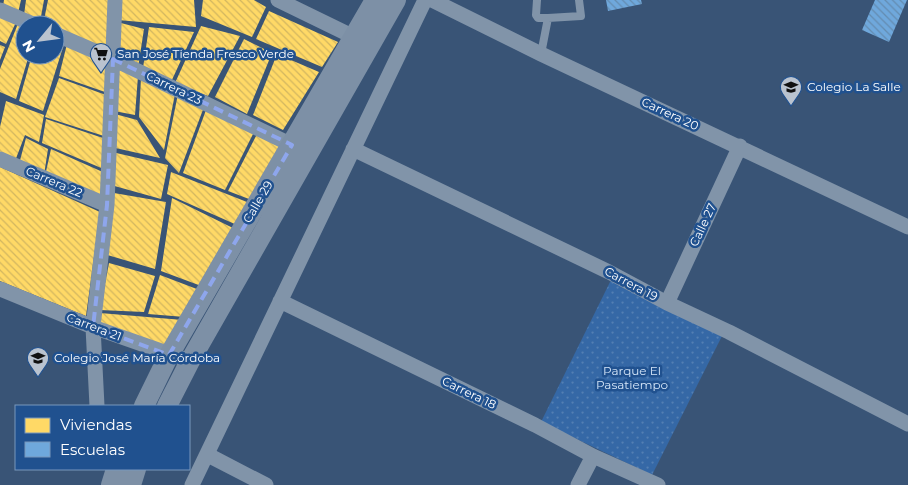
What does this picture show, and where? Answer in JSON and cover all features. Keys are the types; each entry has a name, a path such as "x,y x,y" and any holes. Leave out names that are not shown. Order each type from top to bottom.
{"main road":[{"name":"Calle 29","path":"144,405 169,355 375,0"},
{"name":"Calle 29","path":"168,405 190,361 396,0"},
{"path":"115,479 134,470"}],"street":[{"path":"97,405 93,327 107,205 115,0"},
{"path":"278,0 354,37"},
{"path":"192,485 352,148 425,0"},
{"name":"Carrera 20","path":"432,0 541,54 740,146 908,227"},
{"path":"0,10 15,16"},
{"name":"Carrera 23","path":"65,38 113,59 292,145"},
{"name":"Calle 27","path":"667,303 740,146"},
{"name":"Carrera 19","path":"352,148 609,272 908,424"},
{"name":"Carrera 22","path":"0,159 107,205"},
{"name":"Carrera 21","path":"0,289 93,327 190,361"},
{"name":"Carrera 18","path":"280,301 526,420 593,456 658,485"},
{"path":"208,454 266,485"},
{"path":"578,485 593,456"}],"lane":[{"path":"537,0 536,15 538,18 581,16 579,0"},
{"path":"541,54 548,18"}],"highlighted area":[{"path":"113,59 292,145 169,355 93,327 107,205"}],"green space":[{"name":"Parque El Pasatiempo","path":"611,280 722,336 652,475 541,422"}],"building: Viviendas":[{"path":"4,0 21,0 18,13 3,6"},
{"path":"26,0 44,0 41,15 24,15"},
{"path":"48,0 111,0 108,53 65,35 65,15 45,15"},
{"path":"120,0 194,0 196,27 118,20"},
{"path":"203,0 254,0 266,7 252,37 201,16"},
{"path":"269,11 338,42 322,67 256,39"},
{"path":"0,13 15,19 15,24 6,44 0,41"},
{"path":"117,22 144,29 138,68 116,57"},
{"path":"201,26 240,36 208,96 175,83"},
{"path":"149,27 194,32 171,82 143,68"},
{"path":"15,31 15,65 26,65 16,99 0,92 0,69"},
{"path":"244,39 272,53 247,114 215,97"},
{"path":"67,44 106,63 105,92 59,76 62,65 65,65"},
{"path":"0,45 5,47 0,60"},
{"path":"277,54 319,72 283,130 253,115"},
{"path":"29,65 57,65 43,111 19,101"},
{"path":"117,69 138,76 135,115 114,111"},
{"path":"59,78 106,95 107,137 45,117"},
{"path":"141,78 175,94 164,150 139,117"},
{"path":"178,94 204,107 179,173 165,158"},
{"path":"6,101 44,115 39,142 25,135 15,161 0,155 0,127"},
{"path":"206,110 254,132 225,190 183,173"},
{"path":"115,114 137,120 160,158 111,147"},
{"path":"46,119 106,139 106,170 42,143"},
{"path":"257,134 284,146 249,199 228,191"},
{"path":"26,138 48,149 44,175 19,164"},
{"path":"51,149 105,173 105,201 45,176"},
{"path":"112,152 168,165 161,199 111,185"},
{"path":"0,167 100,212 86,316 0,281"},
{"path":"171,172 247,202 237,225 167,194"},
{"path":"114,193 166,202 155,269 104,254"},
{"path":"172,198 235,229 204,287 161,271"},
{"path":"109,263 155,276 144,312 100,310"},
{"path":"160,275 202,291 185,317 148,314"},
{"path":"100,313 183,320 167,350 99,326"}],"building: Escuelas":[{"path":"606,0 641,0 642,4 608,11"},
{"path":"875,0 907,0 889,42 862,30"}],"place":[{"name":"San José Tienda Fresco Verde","path":"101,73"},
{"name":"Colegio La Salle","path":"791,106"},
{"name":"Colegio José María Córdoba","path":"38,377"}]}
